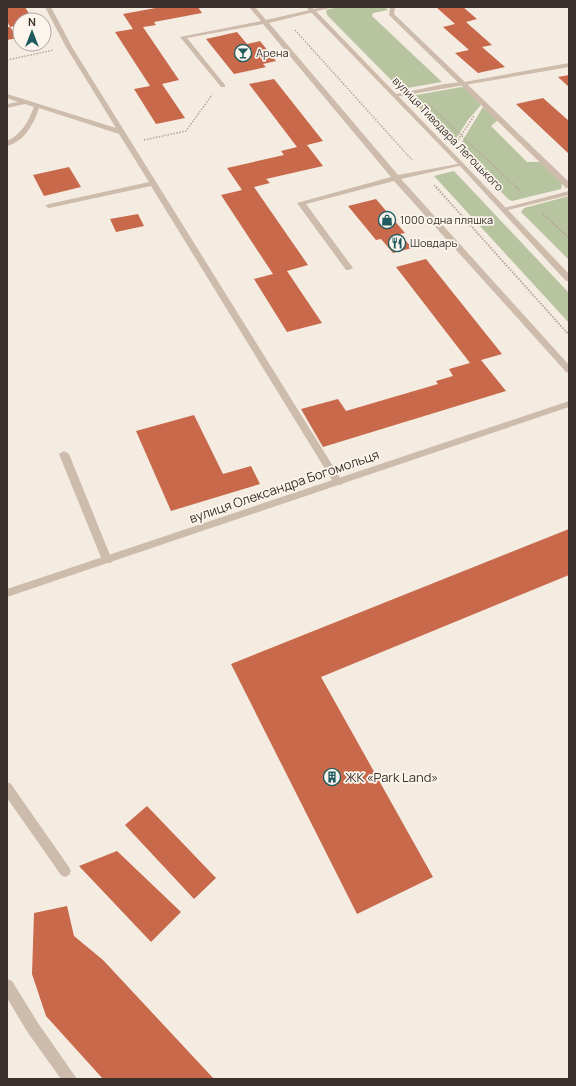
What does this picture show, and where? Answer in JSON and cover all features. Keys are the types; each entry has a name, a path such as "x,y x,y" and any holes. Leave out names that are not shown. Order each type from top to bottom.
{"street":[{"path":"48,7 68,47 338,482"},
{"path":"252,7 396,178 569,370"},
{"path":"222,85 183,37 265,22 311,9 331,7"},
{"path":"391,7 391,14 464,84 483,105 569,186"},
{"name":"вулиця Тиводара Легоцького","path":"311,9 461,164 569,279"},
{"path":"395,95 569,65"},
{"path":"7,96 121,132"},
{"path":"7,106 25,102"},
{"path":"7,144 17,140 30,127 37,106"},
{"path":"349,268 301,203 396,178 461,164"},
{"path":"49,206 153,184"},
{"path":"504,209 569,193"},
{"name":"вулиця Олександра Богомольця","path":"7,593 569,404"},
{"path":"64,454 107,560"},
{"path":"7,788 65,871"},
{"path":"7,986 33,1028 70,1079"}],"path":[{"path":"7,60 68,47"},
{"path":"128,143 186,131 222,85"},
{"path":"415,91 569,238"},
{"path":"456,143 470,120 483,105"}],"green space":[{"path":"338,7 385,7 388,10 373,13 372,16 442,82 407,88 397,86 327,15 326,10"},
{"path":"461,87 465,88 481,105 468,120 453,143 409,98 411,96"},
{"path":"483,107 498,120 491,126 527,162 540,162 562,183 561,189 512,201 508,199 458,148"},
{"path":"454,171 569,293 569,323 434,176"},
{"path":"569,196 569,260 521,212 524,208"}],"building":[{"path":"7,7 25,7 28,12 12,12 12,27 10,27 7,21"},
{"path":"161,7 198,7 202,13 154,22 156,25 143,27 179,80 162,84 185,118 156,124 134,89 150,86 115,32 133,29 123,14"},
{"path":"436,7 463,7 477,19 466,22 492,45 482,47 505,67 478,73 455,53 469,50 443,27 455,24"},
{"path":"7,27 10,27 12,30 12,39 7,40"},
{"name":"Арена","path":"237,32 247,44 260,41 276,61 263,64 266,67 234,74 206,39"},
{"path":"569,75 569,87 558,77"},
{"path":"274,79 323,141 307,145 323,166 266,179 270,183 254,187 308,265 287,271 322,323 287,332 254,279 273,274 221,195 242,190 227,168 284,155 281,151 297,147 249,84"},
{"path":"543,98 569,121 569,154 516,104"},
{"path":"69,167 81,187 44,196 33,175"},
{"path":"376,199 405,233 400,234 412,248 393,253 381,239 376,240 348,206"},
{"path":"138,214 144,226 116,232 110,219"},
{"path":"426,259 502,354 481,360 506,391 323,447 301,409 338,399 346,411 438,384 436,381 453,376 449,369 470,363 396,267"},
{"path":"194,415 223,474 251,466 260,484 171,511 136,431"},
{"name":"ЖК «Park Land»","path":"569,529 569,575 321,677 433,877 357,914 231,664"},
{"path":"147,806 216,878 194,899 125,825"},
{"path":"117,851 181,912 151,942 79,866"},
{"path":"67,906 74,936 103,960 214,1079 103,1079 46,1016 32,974 34,913"}],"place":[{"name":"Арена","path":"243,53"},
{"name":"1000 одна пляшка","path":"387,220"},
{"name":"Шовдарь","path":"397,243"},
{"name":"ЖК «Park Land»","path":"332,777"}]}
